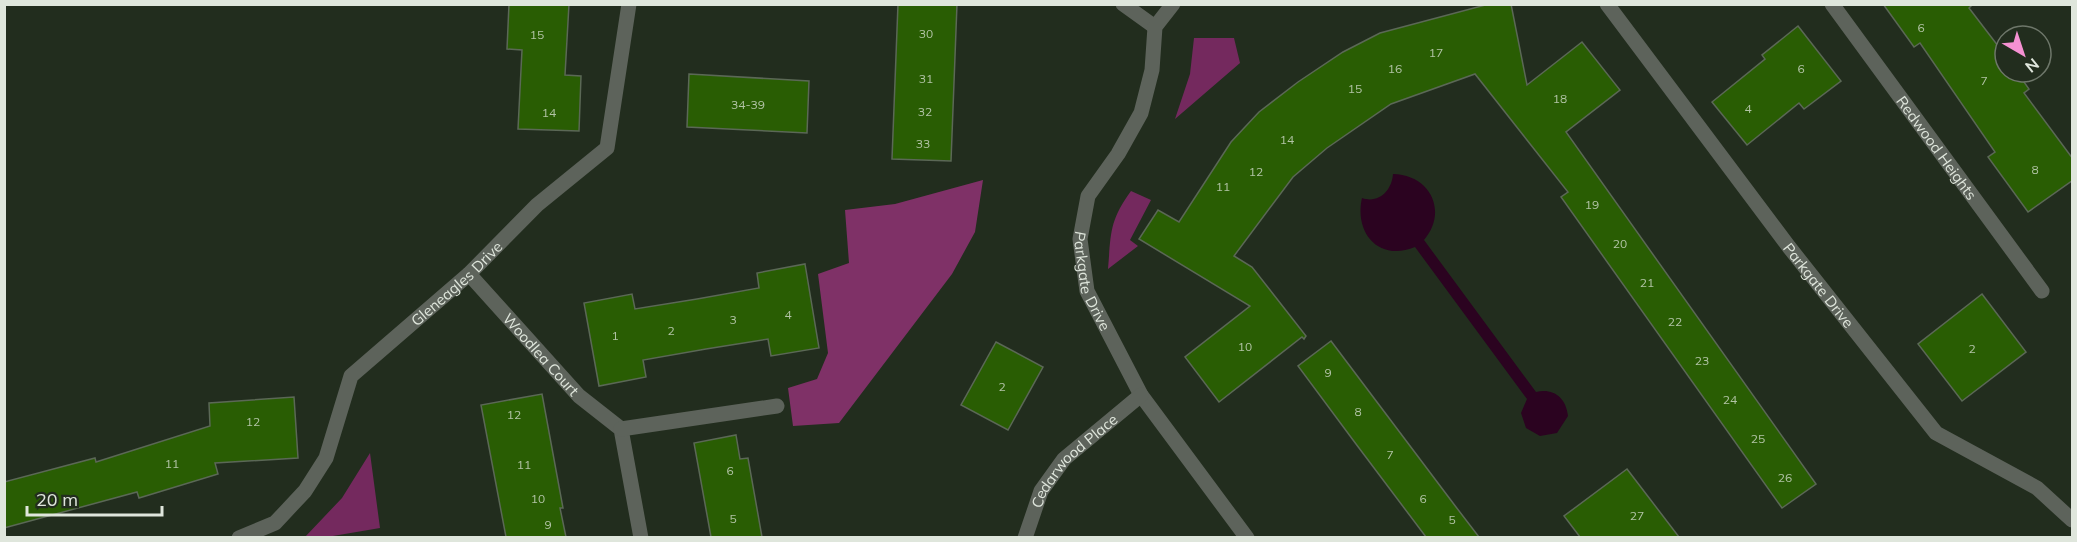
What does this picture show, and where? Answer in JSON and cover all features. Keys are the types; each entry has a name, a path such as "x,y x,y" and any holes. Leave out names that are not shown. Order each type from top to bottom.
{"street":[{"name":"Gleneagles Drive","path":"239,537 275,523 305,491 326,458 351,376 469,274 537,205 607,148 629,4"},
{"path":"1123,4 1155,27 1173,4"},
{"name":"Parkgate Drive","path":"1606,4 1788,247 1936,433 2037,488 2073,520"},
{"name":"Redwood Heights","path":"1832,4 2042,291"},
{"name":"Parkgate Drive","path":"1155,27 1152,70 1141,113 1118,154 1088,195 1080,239 1087,291 1141,395 1247,537"},
{"name":"Woodlea Court","path":"469,274 579,396 621,429"},
{"name":"Cedarwood Place","path":"1025,537 1041,490 1064,459 1141,395"},
{"path":"641,537 621,429 777,406"}],"shaded area":[{"path":"1194,38 1234,38 1240,63 1175,119 1190,74"},
{"path":"1393,174 1406,176 1426,188 1435,207 1435,218 1424,240 1536,392 1548,391 1558,395 1565,404 1568,416 1557,433 1540,436 1526,428 1521,413 1527,399 1415,247 1402,251 1390,251 1372,241 1366,233 1362,223 1362,198 1374,199 1384,194"},
{"path":"983,180 975,232 952,274 839,423 793,426 788,388 817,379 828,353 818,274 849,263 845,210 895,204"},
{"path":"1131,191 1151,200 1130,240 1138,246 1108,269 1112,228"},
{"path":"370,453 380,528 327,537 305,537 342,498"}],"building":[{"path":"509,4 569,4 565,75 581,76 579,131 518,129 522,50 507,49"},
{"path":"898,4 957,4 951,161 892,159"},
{"path":"1489,4 1511,4 1527,85 1582,42 1620,90 1566,132 1816,484 1782,508 1561,197 1568,192 1475,74 1391,104 1327,148 1293,177 1234,256 1252,267 1306,336 1304,339 1302,337 1219,402 1185,357 1250,306 1139,239 1158,210 1179,222 1231,142 1259,112 1343,52 1380,33"},
{"path":"1883,4 1973,4 1969,8 1993,39 1993,84 2025,84 2029,89 2024,93 2073,159 2073,180 2028,212 1988,157 1995,152 1920,43 1914,47"},
{"path":"1798,26 1841,81 1804,109 1799,103 1747,145 1712,102 1765,59 1762,55"},
{"path":"689,74 809,81 807,133 687,127"},
{"path":"805,264 819,348 771,356 768,339 706,349 643,360 646,377 599,386 584,303 632,294 635,309 697,299 759,288 757,273"},
{"path":"1982,294 2026,352 1962,401 1918,344"},
{"path":"1331,341 1479,537 1426,537 1298,366"},
{"path":"996,342 1043,367 1008,430 961,405"},
{"path":"542,394 563,508 560,508 566,537 506,537 481,405"},
{"path":"294,397 298,458 215,463 218,474 139,498 137,492 4,528 4,482 95,458 96,462 210,426 209,403"},
{"path":"736,435 740,459 748,458 762,537 711,537 694,443"},
{"path":"1627,469 1679,537 1580,537 1564,516"}]}
